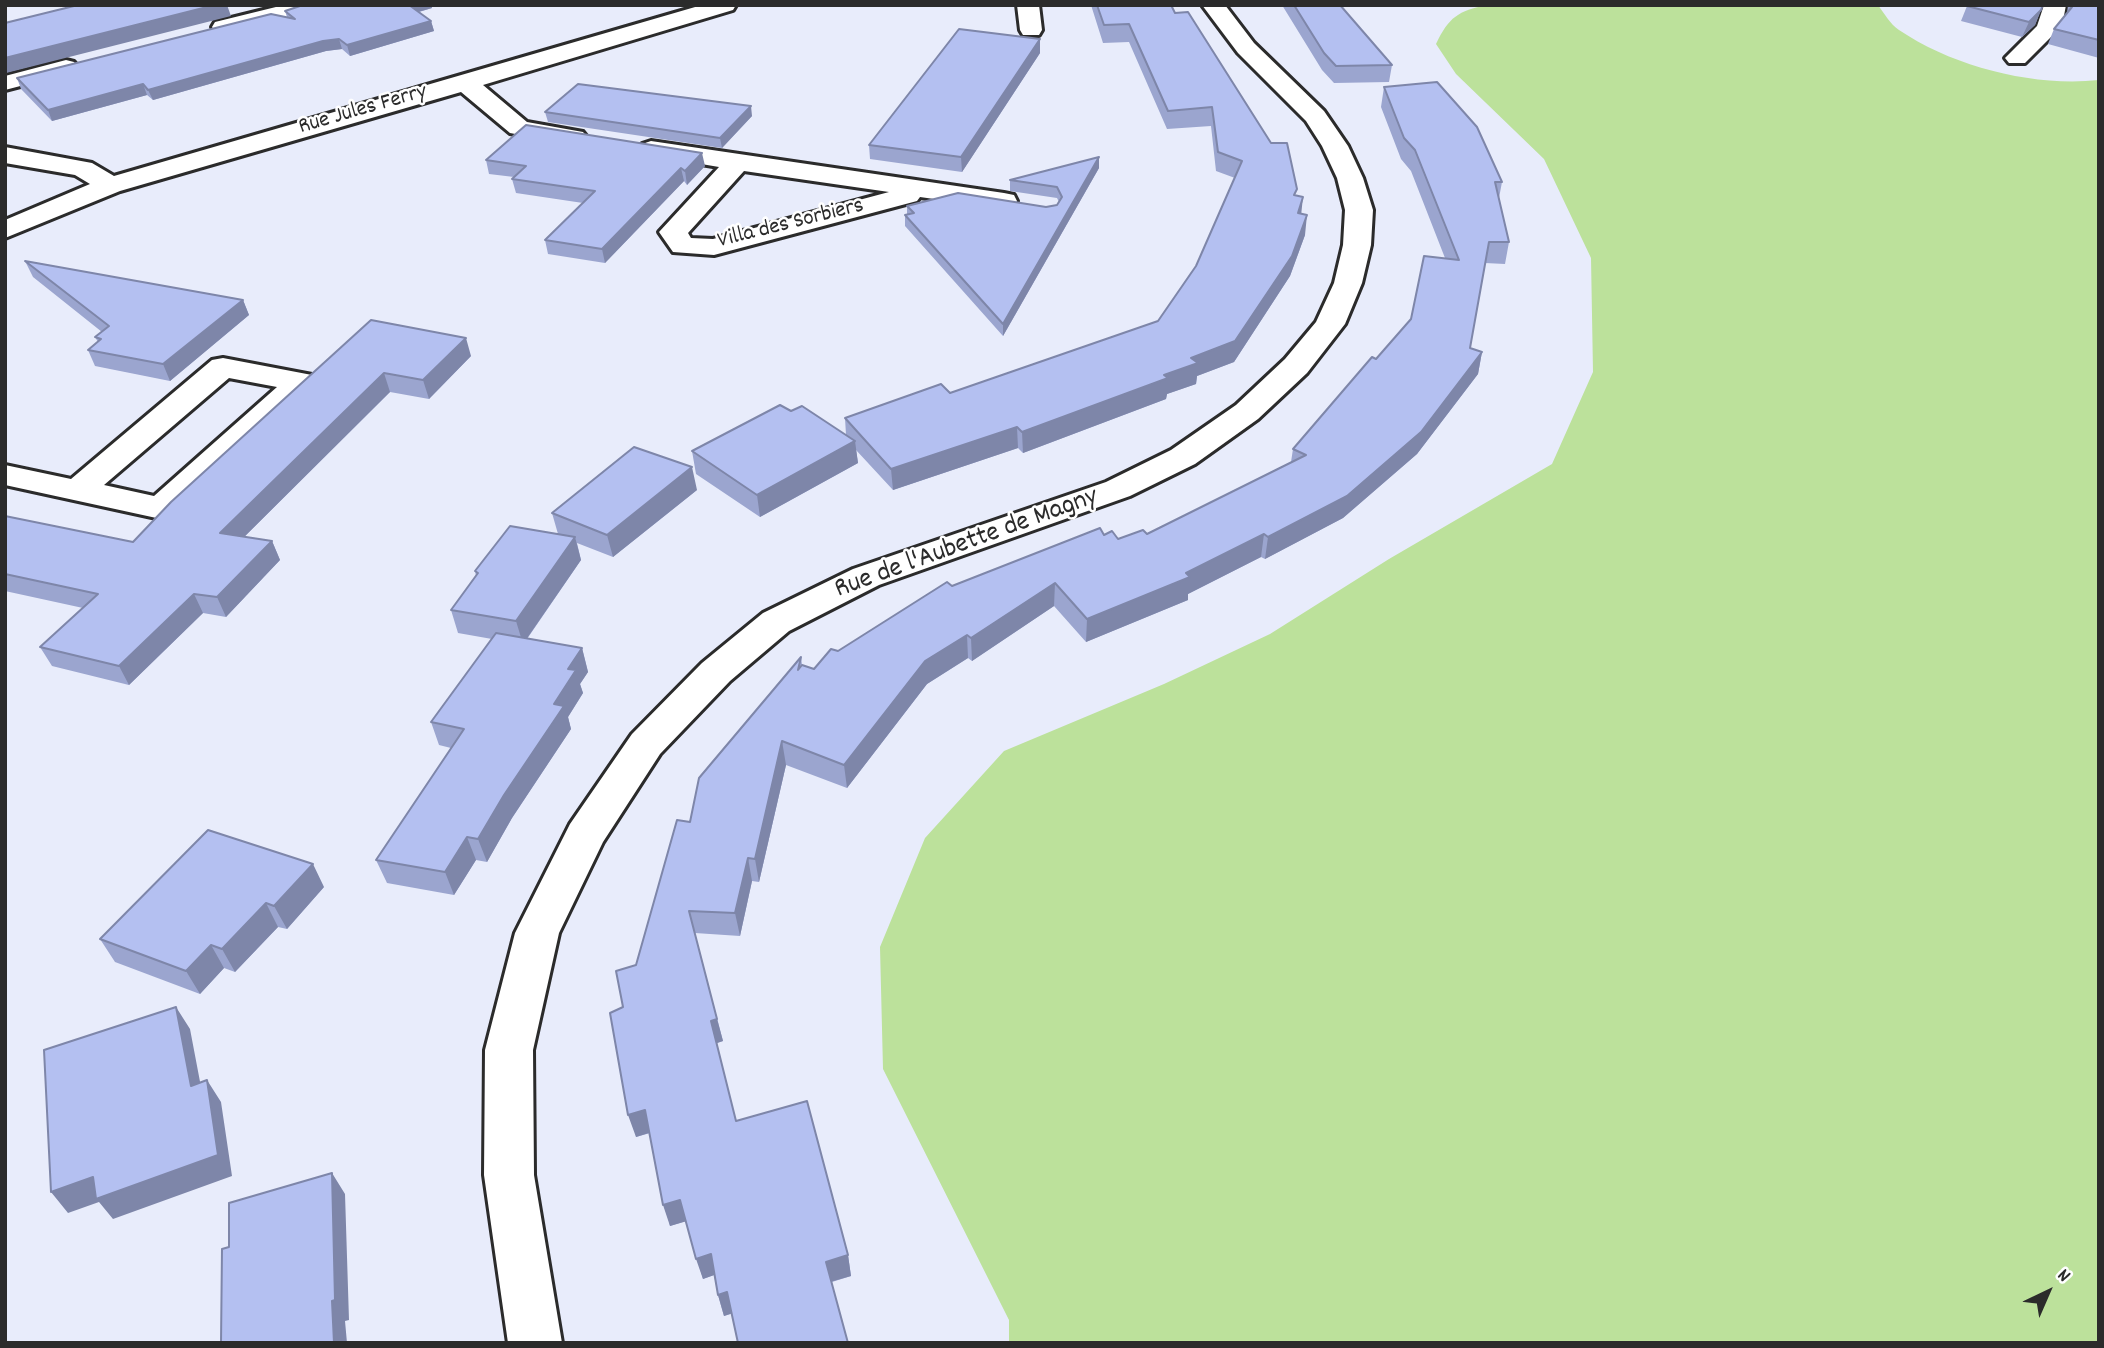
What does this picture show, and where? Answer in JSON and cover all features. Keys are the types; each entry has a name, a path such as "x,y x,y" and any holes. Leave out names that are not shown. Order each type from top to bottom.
{"street":[{"name":"Rue Jules Ferry","path":"10,221 111,185 675,22 725,5"},
{"path":"1028,5 1031,30"},
{"name":"Rue de l'Aubette de Magny","path":"535,1343 509,1175 509,1049 537,933 585,835 646,744 716,672 776,622 866,577 1118,489 1183,457 1247,412 1296,366 1329,324 1348,284 1357,245 1359,210 1350,178 1335,146 1315,116 1247,48 1213,5"},
{"path":"2018,58 2051,24 2055,5"},
{"path":"203,32 296,9"},
{"path":"5,83 85,63"},
{"path":"464,82 519,128 601,141"},
{"name":"Villa des Sorbiers","path":"628,145 1033,205"},
{"path":"5,155 83,169 111,185"},
{"name":"Villa des Sorbiers","path":"737,163 673,232 682,246 714,247 925,191"},
{"path":"5,475 77,491 160,508 301,382 223,367 77,491"}],"green space":[{"path":"1487,5 1878,5 1899,30 1969,64 2021,77 2099,80 2099,1343 1009,1343 1009,1320 883,1069 880,947 925,838 1004,751 1164,684 1270,634 1389,559 1552,464 1593,372 1591,258 1544,159 1456,74 1436,44 1450,21 1462,13"}],"building":[{"path":"78,5 215,5 5,58 5,23"},
{"path":"303,5 409,5 431,21 347,45 339,39 323,41 148,90 143,84 48,110 17,78 271,14 295,19 285,11"},
{"path":"1097,5 1171,5 1175,13 1188,12 1271,143 1287,143 1297,189 1294,195 1303,197 1298,213 1307,215 1292,256 1235,341 1191,358 1198,363 1164,375 1168,378 1022,432 1017,427 891,469 845,418 941,384 950,393 1158,321 1196,266 1242,161 1218,152 1212,107 1168,111 1129,24 1104,25"},
{"path":"1294,5 1340,5 1392,65 1336,66 1324,53"},
{"path":"2043,5 2029,22 1967,6"},
{"path":"2072,5 2099,5 2099,40 2054,29"},
{"path":"959,29 1040,39 961,157 869,145"},
{"path":"1437,82 1477,127 1502,182 1495,182 1509,242 1489,242 1470,348 1482,352 1421,432 1347,496 1268,537 1264,534 1186,573 1190,577 1087,619 1055,583 971,638 967,635 925,661 844,765 782,741 755,859 748,858 735,913 689,911 717,1019 711,1021 736,1121 807,1101 848,1255 826,1262 848,1343 738,1343 727,1292 718,1295 711,1254 696,1259 680,1200 663,1205 645,1110 628,1115 610,1013 623,1007 616,971 636,965 677,820 690,822 699,778 801,657 798,670 802,665 814,669 831,649 838,651 947,582 952,586 1100,528 1104,535 1112,531 1118,539 1143,530 1147,534 1306,455 1293,449 1372,357 1376,359 1411,319 1424,256 1459,260 1415,150 1404,138 1384,87"},
{"path":"578,84 751,106 720,138 545,112"},
{"path":"526,125 702,153 685,171 681,168 602,249 545,240 595,191 512,179 526,166 486,160"},
{"path":"1099,157 1003,324 905,215 914,213 907,206 958,193 1046,207 1057,205 1062,197 1057,187 1010,180"},
{"path":"25,261 243,300 163,364 88,350 101,339 95,337 109,326"},
{"path":"371,320 466,338 423,380 384,373 220,533 272,541 217,597 194,594 119,666 40,647 98,594 5,574 5,516 133,542 171,502"},
{"path":"780,405 791,411 802,406 855,441 757,495 692,451"},
{"path":"634,447 692,467 607,535 552,513"},
{"path":"510,526 575,537 516,621 451,610 478,573 475,571"},
{"path":"496,633 582,648 568,669 576,670 554,704 564,706 478,839 467,837 445,872 376,860 464,729 431,722"},
{"path":"208,830 313,864 274,906 266,903 222,949 211,945 186,971 100,939"},
{"path":"176,1007 191,1086 207,1080 218,1155 96,1199 93,1177 51,1192 44,1050"},
{"path":"332,1173 334,1343 221,1343 222,1249 229,1247 229,1203"}]}
